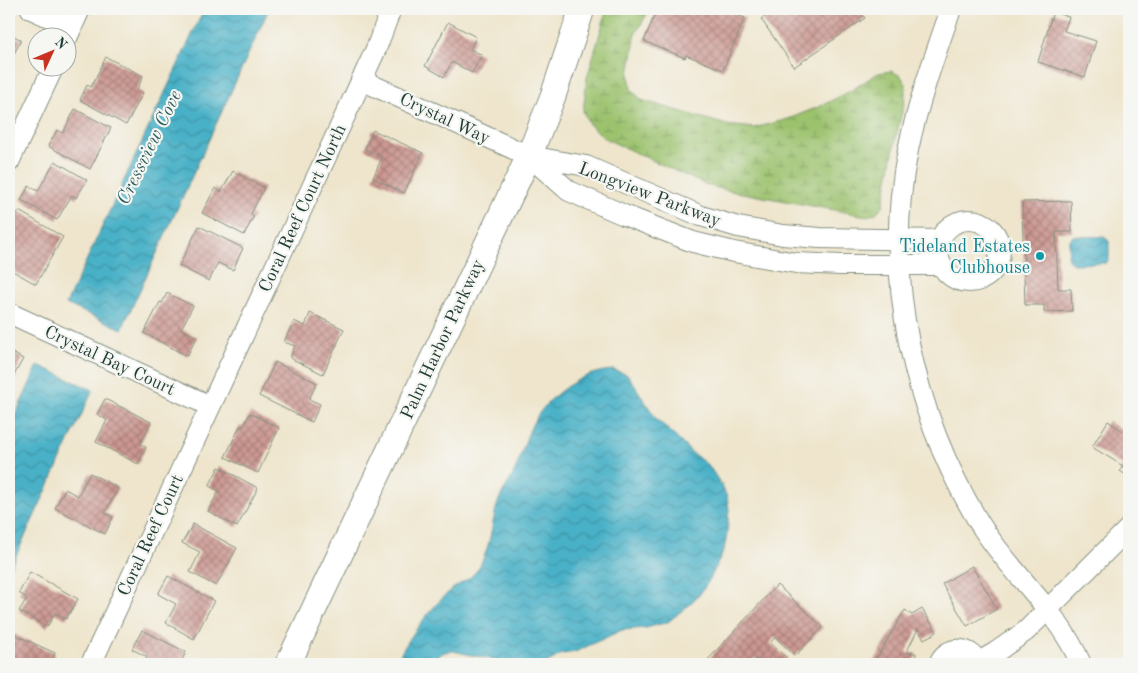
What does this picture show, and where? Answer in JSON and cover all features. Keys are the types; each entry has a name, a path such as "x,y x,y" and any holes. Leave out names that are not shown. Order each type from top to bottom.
{"street":[{"path":"31,9 62,28"},
{"path":"71,28 80,9"},
{"name":"Coral Reef Court North","path":"210,406 376,49 391,9"},
{"name":"Palm Harbor Parkway","path":"288,664 529,156 554,96 582,9"},
{"path":"951,9 934,56 908,150 901,194 898,239 899,265 902,295 916,376 943,455 958,486 982,527 1070,641 1081,664"},
{"path":"9,162 48,78"},
{"name":"Crystal Way","path":"361,80 529,156"},
{"name":"Longview Parkway","path":"529,156 586,166 701,216 738,227 783,235 820,238 940,240"},
{"name":"Longview Parkway","path":"529,156 569,190 624,215 693,242 758,257 819,264 942,265"},
{"path":"624,215 636,188"},
{"path":"969,219 979,221 995,233 999,242 998,262 993,271 985,278 966,282 956,279 942,265 938,248 940,240 948,227 954,223 969,219"},
{"name":"Crystal Bay Court","path":"9,313 210,406"},
{"name":"Coral Reef Court","path":"91,664 210,406"},
{"path":"939,664 945,655 959,649 973,654 979,663 1018,637 1129,528"}],"green space":[{"path":"607,9 650,9 636,33 629,74 631,89 641,100 727,125 754,128 788,119 821,106 852,90 878,73 891,71 901,76 906,84 904,103 883,206 876,213 867,216 706,185 606,139 589,124 583,111 587,78"}],"water":[{"name":"Cressview Cove","path":"204,9 269,9 122,329 66,304"},
{"path":"1073,236 1104,237 1109,241 1109,259 1106,263 1073,264 1068,260 1069,241"},
{"path":"38,365 93,390 9,571 9,429"},
{"path":"614,370 628,375 655,417 691,452 709,466 727,497 729,509 724,550 710,579 700,594 668,622 646,628 622,630 575,652 562,654 548,662 536,664 494,660 453,651 441,654 433,664 395,664 426,616 450,591 471,577 477,570 485,555 499,500 514,473 538,414 556,395 578,380 602,371"}],"building":[{"path":"339,9 352,9 350,13"},
{"path":"657,9 723,9 745,18 723,70 686,55 685,58 644,41"},
{"path":"775,9 858,9 865,18 794,67 761,19"},
{"path":"1053,12 1069,17 1064,31 1096,41 1085,77 1038,62"},
{"path":"448,22 476,37 470,49 482,55 472,73 452,62 444,77 425,66"},
{"path":"9,33 21,40 9,64"},
{"path":"106,57 143,76 137,90 143,93 126,125 80,100 87,85 91,87"},
{"path":"75,109 111,128 90,169 48,146 57,130 63,133"},
{"path":"373,130 423,153 404,193 373,178 382,157 365,149"},
{"path":"55,161 87,180 76,198 72,195 57,220 21,200 29,186 38,191"},
{"path":"233,171 264,188 251,214 254,216 244,235 202,213 215,188 221,192"},
{"name":"Tideland Estates Clubhouse","path":"1071,201 1072,232 1056,232 1058,289 1071,289 1072,311 1044,312 1044,305 1025,305 1022,202"},
{"path":"19,211 63,237 36,284 9,269 9,246 12,240 9,238 9,229"},
{"path":"199,226 243,248 233,270 218,263 209,281 179,266"},
{"path":"167,293 193,306 181,329 197,337 187,356 144,333 160,302 162,303"},
{"path":"310,313 344,329 323,374 290,358 295,346 284,342 294,321 305,326"},
{"path":"9,351 23,359 13,377 9,375"},
{"path":"275,362 317,383 309,399 320,404 312,422 259,396"},
{"path":"105,399 151,422 140,444 146,447 138,464 96,442 107,420 97,414"},
{"path":"250,413 279,428 258,473 225,457 240,426 243,427"},
{"path":"1108,421 1129,435 1129,477 1120,471 1123,466 1092,447"},
{"path":"219,467 258,488 237,527 208,511 219,491 209,486"},
{"path":"90,473 118,488 105,513 113,517 105,534 55,508 65,489 78,496"},
{"path":"193,524 237,548 216,586 190,572 200,552 182,543"},
{"path":"972,566 997,609 967,626 942,584"},
{"path":"30,572 78,599 66,619 55,613 47,627 19,611 27,598 19,593"},
{"path":"168,576 214,601 194,639 166,623 176,604 158,594"},
{"path":"777,585 823,627 795,656 775,637 770,643 787,658 781,664 762,664 756,658 750,664 704,664"},
{"path":"922,609 937,632 924,639 918,629 906,653 916,653 915,664 873,664 905,610 912,615"},
{"path":"142,630 186,652 180,664 143,664 147,657 132,649"},
{"path":"9,632 55,653 50,664 9,664"}],"place":[{"name":"Tideland Estates Clubhouse","path":"1040,256"}]}
